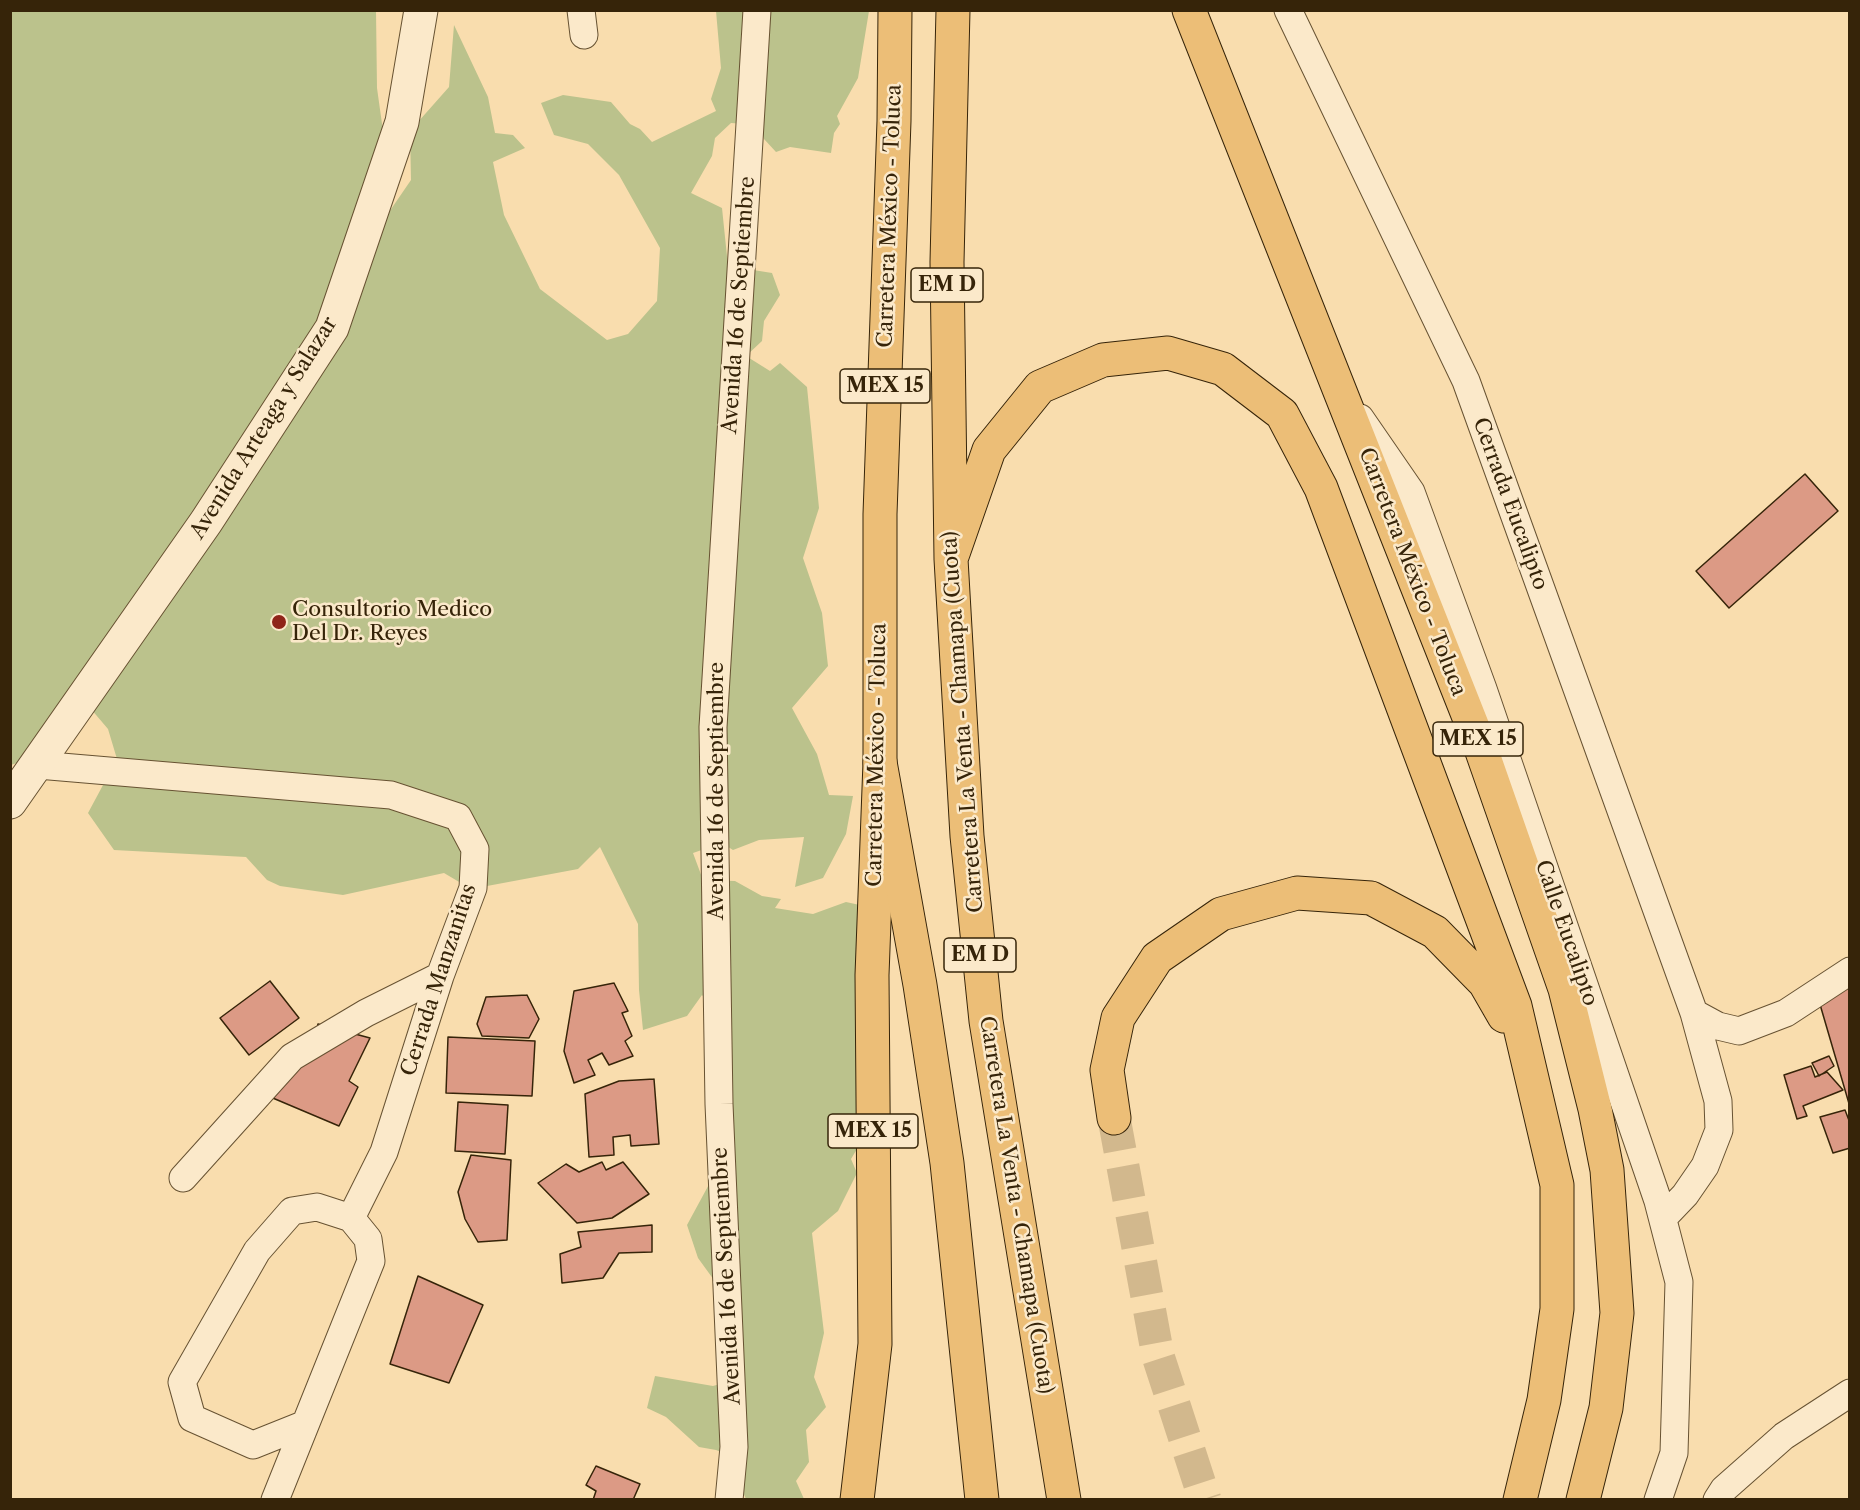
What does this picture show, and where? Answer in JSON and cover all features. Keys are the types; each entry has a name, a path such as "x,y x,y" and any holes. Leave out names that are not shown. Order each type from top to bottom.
{"main road":[{"name":"Carretera México - Toluca","path":"857,1500 875,1344 872,975 880,762 880,514 894,133 895,10"},
{"name":"Carretera La Venta - Chamapa (Cuota)","path":"953,10 947,262 951,559 967,836 986,1021 1064,1500"},
{"name":"Carretera México - Toluca","path":"1189,10 1478,740 1565,989 1595,1109 1607,1170 1617,1313 1606,1408 1583,1500"},
{"path":"951,559 989,450 1040,387 1103,360 1168,353 1223,369 1282,414 1321,488 1515,1006 1557,1185 1557,1310 1544,1400 1520,1500"},
{"name":"EM D","path":"880,762 920,985 947,1164 982,1500"},
{"path":"1114,1118 1107,1070 1118,1018 1157,958 1221,914 1297,893 1371,898 1436,932 1485,983 1527,1056"}],"street":[{"name":"Avenida Arteaga y Salazar","path":"10,802 206,522 332,328 402,122 421,10"},
{"name":"Avenida 16 de Septiembre","path":"729,1500 734,1447 719,1104 713,727 757,10"},
{"name":"Cerrada Eucalipto","path":"1288,10 1466,381 1694,1013 1718,1101 1719,1131 1705,1166 1685,1195 1663,1218"},
{"name":"Calle Eucalipto","path":"1342,393 1411,492 1486,700 1663,1218 1679,1282 1674,1453 1658,1500"},
{"name":"Cerrada Manzanitas","path":"38,765 391,795 458,817 475,849 473,888 440,976 384,1152 351,1218"},
{"path":"1694,1013 1718,1026 1739,1031 1786,1013 1850,971"},
{"path":"183,1178 292,1057 366,1013 440,976"},
{"path":"275,1500 303,1425 371,1261 368,1239 351,1218 317,1207 291,1211 257,1251 183,1382 192,1418 253,1445 303,1425"},
{"path":"1718,1500 1724,1489 1784,1436 1850,1393"}],"green space":[{"path":"10,11 376,11 377,88 383,131 374,234 411,180 410,131 449,87 454,25 488,97 495,133 513,135 525,148 493,162 504,215 540,289 607,340 628,334 657,301 660,248 619,175 588,144 554,135 541,103 563,95 611,102 630,124 640,129 652,142 716,111 711,99 721,68 716,11 869,11 858,78 837,116 840,124 834,133 831,153 790,147 776,152 764,139 760,125 731,123 715,138 712,156 691,193 722,208 728,266 772,273 780,295 764,321 762,341 746,356 770,371 780,363 807,387 819,508 803,558 822,613 828,666 792,708 817,754 829,795 853,796 846,834 823,878 795,887 804,837 759,840 733,850 722,843 693,853 703,880 735,881 762,896 781,899 775,908 813,914 846,902 869,907 857,1149 851,1159 857,1173 838,1211 812,1233 824,1333 814,1377 826,1407 806,1430 809,1462 796,1481 804,1499 746,1499 726,1454 699,1447 666,1417 647,1408 655,1376 713,1386 720,1384 727,1298 698,1258 687,1225 713,1177 721,1019 702,995 687,1016 643,1030 639,990 638,924 600,847 578,869 471,889 444,873 343,895 280,886 267,880 246,857 114,850 88,813 117,759 108,729 91,709 47,752 11,765"}],"building":[{"path":"1805,474 1838,511 1729,608 1696,571"},
{"path":"270,981 299,1018 249,1055 220,1018"},
{"path":"614,983 628,1011 622,1013 632,1036 625,1041 633,1056 609,1065 602,1053 588,1060 595,1075 574,1083 564,1051 574,991"},
{"path":"1850,985 1850,1107 1819,1001"},
{"path":"527,995 539,1019 529,1038 482,1036 477,1024 486,997"},
{"path":"318,1024 370,1038 349,1081 358,1087 339,1126 268,1096 312,1056"},
{"path":"448,1037 535,1041 532,1096 446,1093"},
{"path":"1829,1056 1834,1066 1819,1076 1812,1063"},
{"path":"1811,1066 1815,1077 1827,1072 1843,1090 1803,1106 1807,1116 1797,1119 1784,1075"},
{"path":"654,1079 659,1144 631,1146 630,1135 613,1137 614,1155 589,1157 585,1094 619,1081"},
{"path":"458,1102 508,1105 505,1154 455,1151"},
{"path":"1845,1110 1850,1123 1850,1148 1833,1153 1820,1117"},
{"path":"471,1155 511,1160 507,1240 478,1242 465,1219 458,1192"},
{"path":"602,1162 606,1170 623,1162 649,1194 612,1218 577,1223 538,1183 566,1164 579,1172"},
{"path":"652,1225 652,1252 619,1253 603,1278 562,1283 560,1254 581,1247 578,1232"},
{"path":"418,1276 483,1305 449,1383 390,1364"},
{"path":"596,1466 640,1484 633,1500 593,1500 596,1491 586,1485"}],"tunnel":[{"path":"1114,1118 1158,1356 1205,1500"}],"place":[{"name":"Consultorio Medico Del Dr. Reyes","path":"279,622"}]}
